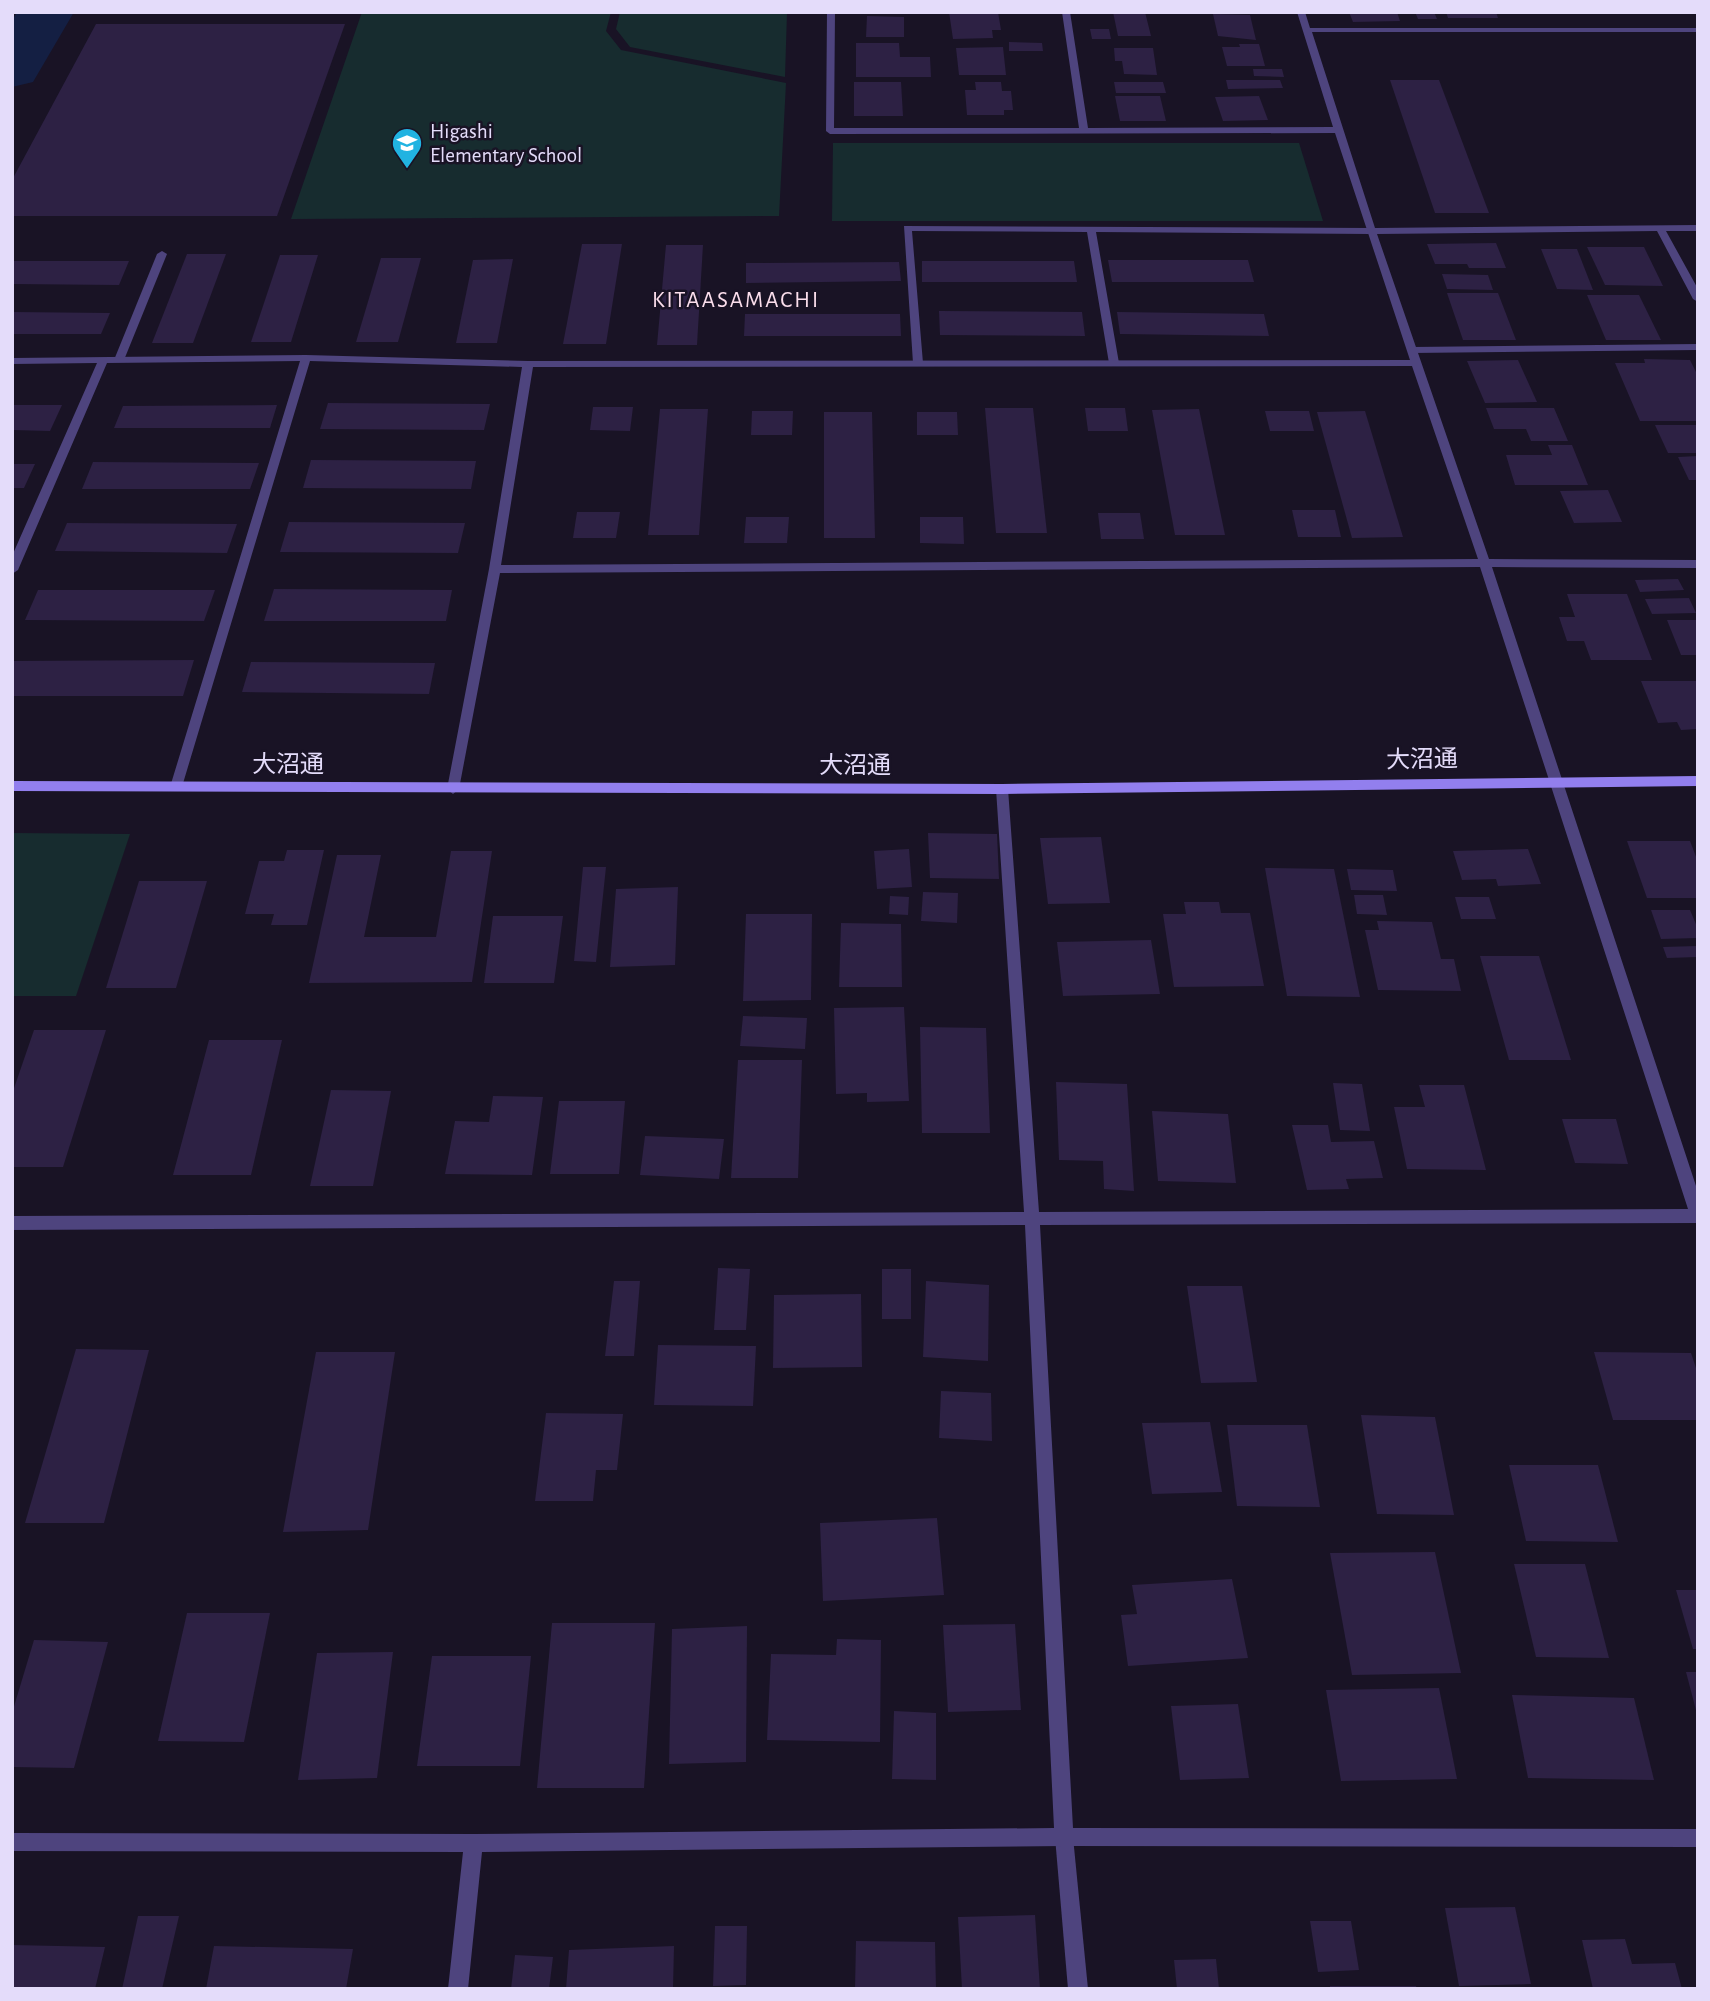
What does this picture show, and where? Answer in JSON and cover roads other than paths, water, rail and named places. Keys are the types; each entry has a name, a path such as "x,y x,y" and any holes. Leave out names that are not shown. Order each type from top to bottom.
{"street":[{"path":"831,12 830,131 1340,131"},
{"path":"1066,12 1084,131"},
{"path":"12,1223 1698,1216 1485,563 1371,230 1301,12"},
{"path":"1307,30 1698,30"},
{"path":"918,363 907,228 1698,228"},
{"path":"1660,228 1698,299"},
{"path":"1091,229 1114,363"},
{"path":"119,360 162,254"},
{"path":"1412,350 1698,347"},
{"path":"12,361 306,358 528,364 1417,363"},
{"path":"176,787 306,358"},
{"path":"12,570 103,360"},
{"path":"453,789 495,569 528,364"},
{"path":"495,569 1698,564"},
{"name":"大沼通","path":"12,786 1002,789 1698,781"},
{"path":"1002,789 1032,1220 1064,1837 1078,1989"},
{"path":"12,1842 474,1843 1064,1837 1698,1838"},
{"path":"458,1989 474,1843"}],"waterway":[{"path":"12,69 46,12"}],"place":[{"name":"Higashi Elementary School","path":"407,170"}],"district":[{"name":"KITAASAMACHI","path":"736,300"}]}
